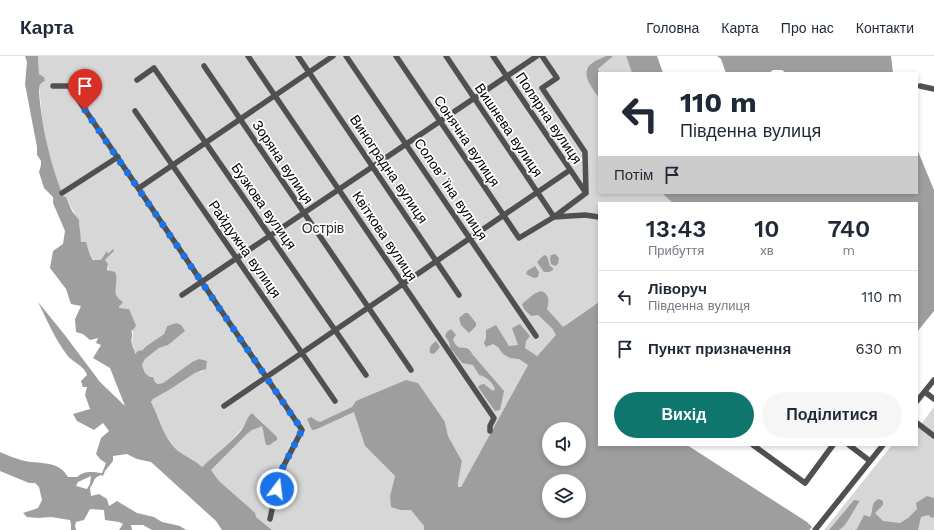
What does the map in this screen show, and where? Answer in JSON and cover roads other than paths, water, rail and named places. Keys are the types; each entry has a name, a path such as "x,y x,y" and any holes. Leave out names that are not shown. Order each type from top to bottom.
{"street":[{"name":"Квіткова вулиця","path":"248,56 494,418 490,426 490,431"},
{"name":"Виноградна вулиця","path":"298,56 459,295"},
{"path":"139,188 333,56"},
{"name":"Соловʼїна вулиця","path":"346,56 536,336"},
{"name":"Сонячна вулиця","path":"396,56 519,238 554,217"},
{"name":"Вишнева вулиця","path":"446,56 554,217"},
{"name":"Полярна вулиця","path":"493,56 586,193"},
{"path":"182,295 537,56"},
{"path":"542,56 556,78 542,88 585,152 586,193 554,217"},
{"name":"Зоряна вулиця","path":"204,66 411,370"},
{"name":"Бузкова вулиця","path":"137,80 154,68 366,375"},
{"path":"53,86 69,86 302,430 280,473 270,519"},
{"path":"920,86 934,89"},
{"name":"Райдужна вулиця","path":"135,111 335,401"},
{"path":"62,193 118,157"},
{"path":"224,406 570,170"},
{"path":"554,217 585,215 598,216"},
{"path":"918,401 934,380"},
{"path":"925,392 934,399"},
{"path":"919,424 934,436"},
{"path":"754,446 805,483 832,446"},
{"path":"849,446 870,461"},
{"path":"815,530 881,446"}],"park label":[{"name":"Острів","path":"323,228"}]}
